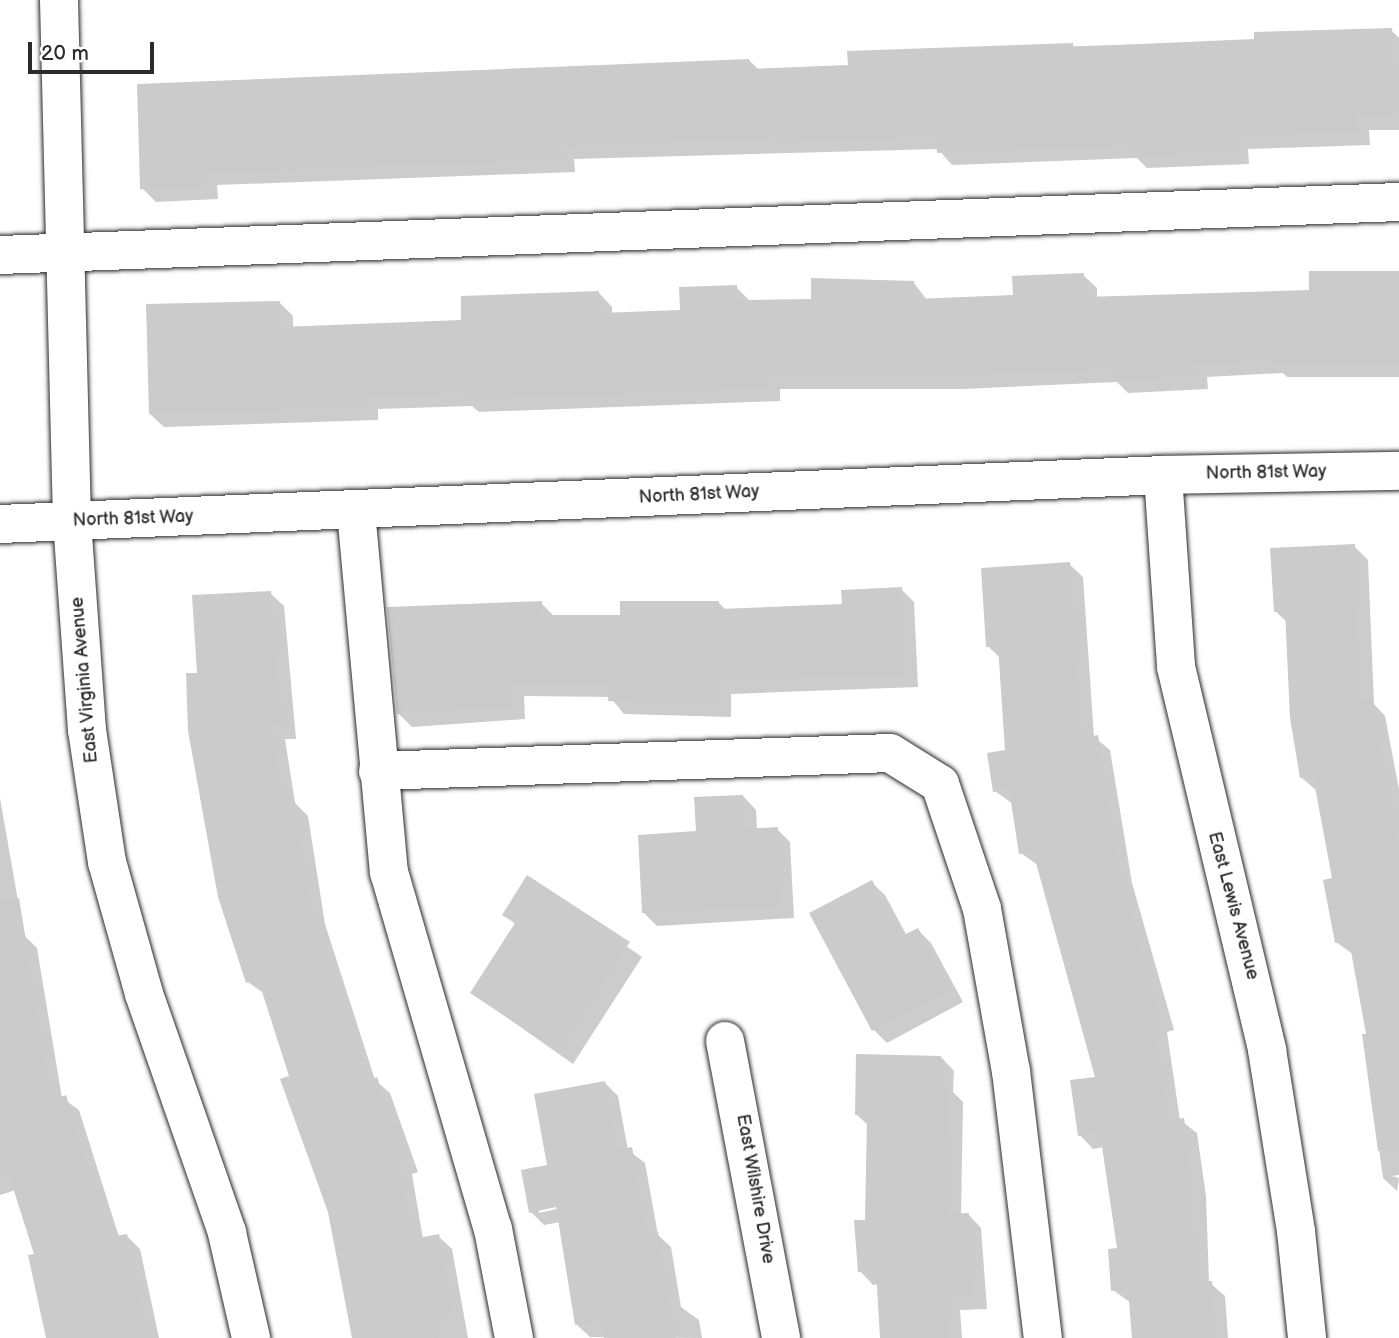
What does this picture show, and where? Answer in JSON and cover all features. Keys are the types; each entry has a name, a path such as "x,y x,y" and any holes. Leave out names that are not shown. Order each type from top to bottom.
{"street":[{"name":"East Virginia Avenue","path":"59,0 72,522 88,730 107,862 144,994 227,1233 251,1338"},
{"path":"0,255 1399,202"},
{"name":"North 81st Way","path":"0,524 1163,475 1399,471"},
{"name":"East Lewis Avenue","path":"1163,475 1176,667 1267,1051 1296,1231 1307,1338"},
{"path":"356,511 389,872 493,1229 514,1338"},
{"path":"378,771 890,753 940,784 982,909 1011,1071 1042,1338"},
{"name":"East Wilshire Drive","path":"725,1041 780,1338"}],"building":[{"path":"1392,28 1395,114 1357,115 1358,132 1235,136 1236,151 1132,155 1131,145 937,153 936,136 775,143 775,138 562,146 562,159 205,173 205,187 140,189 137,84 749,59 750,69 848,65 847,51 1073,43 1073,47 1254,39 1254,32"},
{"path":"1309,271 1399,271 1399,364 1272,364 1272,360 1194,364 1195,376 1112,380 1112,369 948,376 767,376 768,388 464,400 464,393 365,396 365,407 149,414 146,304 280,301 281,327 461,320 461,296 599,291 600,313 680,310 679,287 737,285 737,300 811,299 811,278 914,281 915,299 1013,295 1012,276 1084,273 1085,297 1309,290"},
{"path":"1355,544 1361,702 1373,700 1399,843 1399,1150 1378,1151 1362,1034 1366,1034 1349,940 1335,943 1323,880 1332,878 1313,776 1300,778 1290,718 1285,611 1274,612 1270,548"},
{"path":"1070,562 1082,738 1098,735 1120,868 1161,1017 1154,1019 1170,1120 1184,1118 1193,1183 1190,1183 1197,1281 1212,1281 1216,1338 1132,1338 1128,1289 1111,1291 1108,1249 1117,1248 1100,1133 1078,1136 1070,1080 1095,1077 1033,852 1019,854 1009,789 993,792 987,753 1005,750 998,646 986,647 981,568"},
{"path":"902,587 905,674 719,681 719,705 608,701 609,684 511,684 513,706 397,714 387,607 542,601 542,615 620,615 620,601 719,601 719,609 842,604 841,590"},
{"path":"271,591 283,726 272,726 285,802 295,801 312,909 368,1081 377,1077 406,1158 399,1161 413,1239 439,1234 455,1317 434,1322 437,1338 352,1338 328,1212 280,1079 289,1076 258,979 246,983 218,897 188,731 186,673 197,673 192,595"},
{"path":"743,795 745,829 778,827 782,906 642,913 638,835 696,831 694,797"},
{"path":"527,875 630,942 559,1052 470,993 515,923 502,915"},
{"path":"872,880 902,936 918,928 951,988 872,1031 809,913"},
{"path":"19,898 52,1100 66,1095 111,1237 127,1234 149,1338 46,1338 28,1255 34,1254 9,1175 0,1178 0,900"},
{"path":"856,1054 941,1056 940,1086 950,1087 948,1214 969,1213 974,1296 948,1297 950,1338 880,1338 876,1271 858,1272 854,1220 865,1220 867,1116 855,1115"},
{"path":"605,1081 618,1150 632,1147 648,1234 658,1232 676,1338 604,1338 600,1320 575,1325 556,1207 529,1213 521,1170 547,1165 534,1094"}]}
